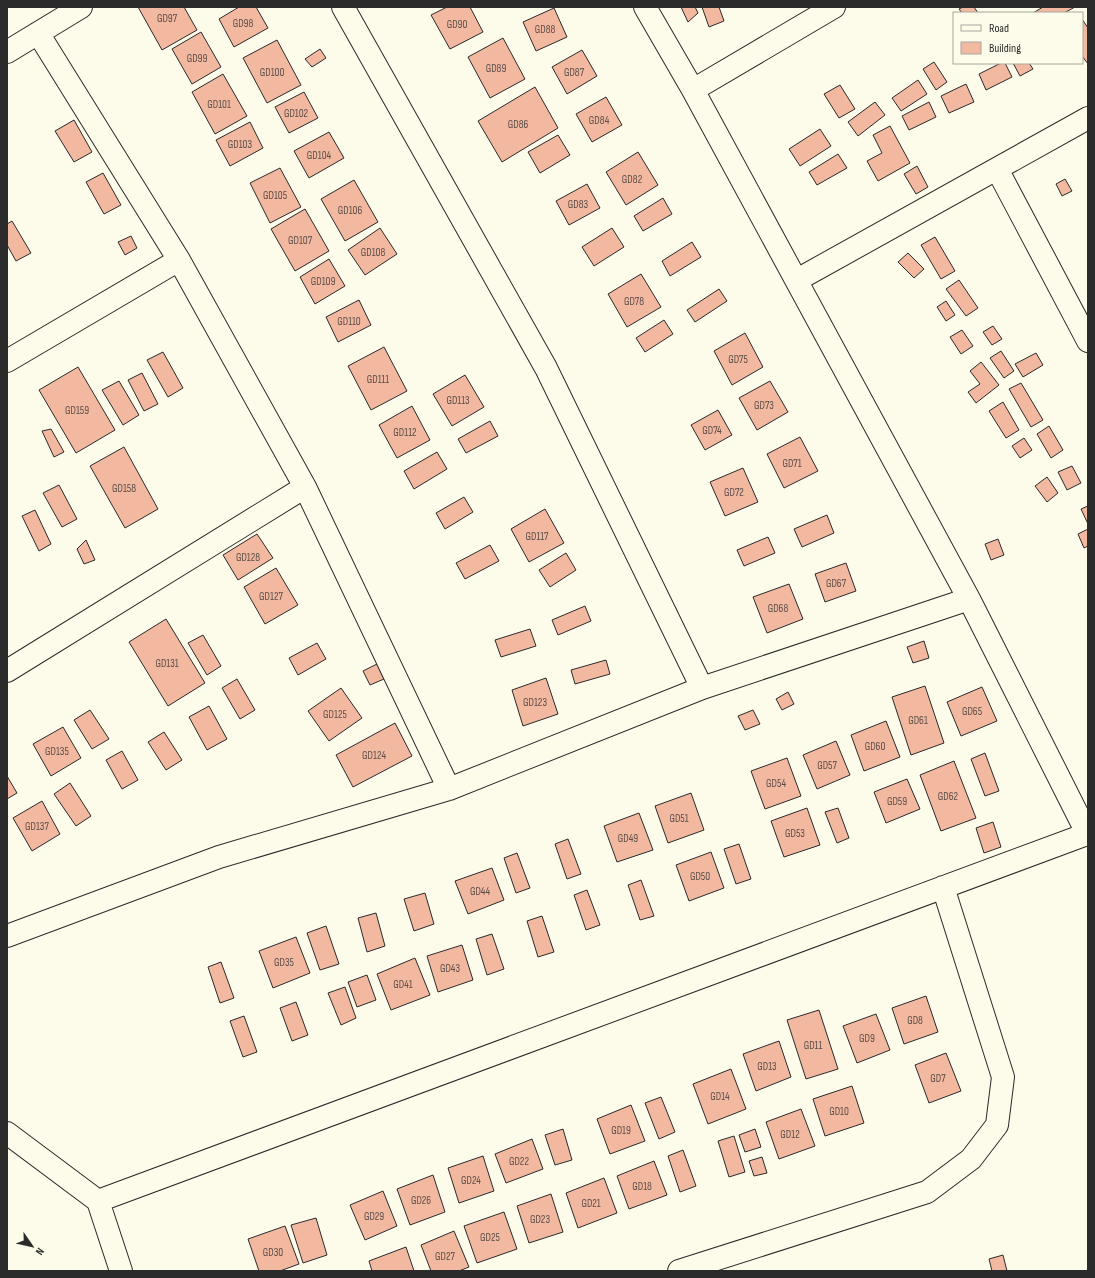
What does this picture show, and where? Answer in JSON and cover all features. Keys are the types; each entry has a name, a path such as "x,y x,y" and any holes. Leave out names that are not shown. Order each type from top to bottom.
{"street":[{"path":"7,52 81,7"},
{"path":"343,7 546,368 702,688"},
{"path":"98,1201 1088,834 969,598 797,280 646,7"},
{"path":"693,90 834,7"},
{"path":"38,33 179,260 305,487 449,789"},
{"path":"797,280 1088,118"},
{"path":"997,169 1088,341"},
{"path":"7,361 179,260"},
{"path":"7,671 305,487"},
{"path":"7,936 219,857 449,789 702,688 969,598"},
{"path":"680,1271 927,1192 971,1159 997,1125 1003,1077 943,887"},
{"path":"7,1133 98,1201 121,1271"}],"building":[{"path":"138,7 184,7 197,30 162,50"},
{"path":"239,7 256,7 268,28 234,47 219,19"},
{"path":"447,7 470,7 483,32 450,49 431,15"},
{"path":"681,7 695,7 698,13 688,22"},
{"path":"702,7 719,7 724,21 709,27"},
{"path":"963,7 974,7 977,12 961,12 959,9"},
{"path":"1043,7 1075,7 1066,12 1035,12"},
{"path":"554,8 567,37 536,51 523,22"},
{"path":"1083,20 1088,28 1088,64 1083,57"},
{"path":"201,32 221,67 192,84 172,49"},
{"path":"503,38 525,79 490,98 468,57"},
{"path":"277,40 301,85 267,103 243,58"},
{"path":"320,49 326,58 312,67 305,59"},
{"path":"582,50 597,76 567,94 552,67"},
{"path":"934,62 947,82 936,90 923,69"},
{"path":"999,64 1006,64 1012,77 986,90 979,74"},
{"path":"1014,64 1030,64 1033,69 1020,76"},
{"path":"223,74 247,116 215,134 192,92"},
{"path":"918,80 927,94 901,111 892,98"},
{"path":"966,84 974,102 949,113 941,96"},
{"path":"840,85 855,109 839,118 824,94"},
{"path":"535,87 558,128 502,162 478,121"},
{"path":"304,92 318,118 289,133 275,107"},
{"path":"606,97 622,125 592,142 576,114"},
{"path":"875,102 885,115 858,136 848,122"},
{"path":"929,102 936,117 909,130 902,116"},
{"path":"74,120 92,152 74,162 55,131"},
{"path":"250,122 263,148 230,166 216,140"},
{"path":"890,126 910,163 878,181 867,161 882,153 873,135"},
{"path":"820,129 831,146 800,166 789,149"},
{"path":"329,132 344,158 309,178 294,151"},
{"path":"558,135 570,155 540,173 528,152"},
{"path":"638,152 658,185 626,205 606,172"},
{"path":"838,154 847,168 817,185 809,172"},
{"path":"917,166 928,187 916,194 904,174"},
{"path":"280,168 301,207 270,223 250,183"},
{"path":"103,173 121,205 104,214 86,182"},
{"path":"1065,179 1072,191 1062,196 1056,184"},
{"path":"354,180 378,222 345,241 321,199"},
{"path":"587,184 600,208 569,225 556,201"},
{"path":"663,198 672,214 643,231 634,216"},
{"path":"305,209 329,251 295,271 271,229"},
{"path":"12,221 31,253 16,261 7,245 7,224"},
{"path":"380,228 397,254 365,275 348,250"},
{"path":"612,228 624,247 594,266 582,247"},
{"path":"131,236 137,248 125,255 118,242"},
{"path":"935,237 955,271 941,279 921,245"},
{"path":"692,242 701,257 670,276 662,261"},
{"path":"908,253 924,269 914,278 898,262"},
{"path":"329,259 345,286 315,304 300,277"},
{"path":"641,274 661,307 627,327 608,294"},
{"path":"959,280 978,308 966,316 946,289"},
{"path":"719,289 727,301 695,322 687,310"},
{"path":"359,300 371,325 338,342 326,317"},
{"path":"946,301 955,315 946,321 937,307"},
{"path":"664,320 673,334 645,352 636,338"},
{"path":"993,326 1002,339 992,345 983,332"},
{"path":"962,330 973,346 961,354 950,337"},
{"path":"745,333 763,367 732,385 714,351"},
{"path":"384,347 407,391 371,410 348,366"},
{"path":"1001,351 1014,371 1004,378 990,358"},
{"path":"163,352 183,388 168,397 147,360"},
{"path":"1036,353 1043,365 1023,377 1015,364"},
{"path":"981,362 999,385 976,403 968,392 980,384 970,371"},
{"path":"78,367 115,430 76,453 39,390"},
{"path":"142,373 158,404 144,411 128,380"},
{"path":"465,375 484,407 452,426 433,394"},
{"path":"119,381 139,415 123,425 102,390"},
{"path":"770,381 788,412 757,430 739,398"},
{"path":"1021,383 1043,420 1031,427 1009,389"},
{"path":"1003,402 1019,430 1006,438 989,411"},
{"path":"412,406 430,440 397,458 379,425"},
{"path":"718,410 732,435 705,450 691,425"},
{"path":"490,421 498,436 466,453 458,439"},
{"path":"1049,426 1063,450 1051,458 1037,434"},
{"path":"51,429 64,452 54,457 42,431"},
{"path":"800,437 818,471 784,488 767,454"},
{"path":"1024,438 1032,450 1020,458 1012,446"},
{"path":"124,447 158,509 125,528 90,466"},
{"path":"437,452 447,469 414,489 404,471"},
{"path":"1072,466 1081,483 1067,490 1058,472"},
{"path":"743,468 758,502 725,516 710,482"},
{"path":"1047,477 1058,493 1047,502 1035,486"},
{"path":"59,485 77,519 62,527 43,493"},
{"path":"464,497 473,512 445,529 436,513"},
{"path":"1088,506 1088,524 1081,509"},
{"path":"545,509 564,543 529,562 511,529"},
{"path":"35,510 51,544 39,551 22,516"},
{"path":"827,515 834,533 802,547 794,529"},
{"path":"1088,529 1088,546 1084,548 1078,534"},
{"path":"257,534 273,558 238,580 223,555"},
{"path":"768,537 775,553 744,566 737,550"},
{"path":"998,539 1004,555 991,560 985,544"},
{"path":"86,540 95,560 84,564 77,549"},
{"path":"490,545 499,561 465,579 456,563"},
{"path":"566,553 576,570 550,587 539,570"},
{"path":"846,563 856,591 825,602 815,574"},
{"path":"276,568 298,605 265,624 244,587"},
{"path":"789,584 803,619 767,633 753,597"},
{"path":"585,606 591,621 558,635 552,620"},
{"path":"166,619 205,683 168,706 129,642"},
{"path":"530,629 536,646 501,657 495,640"},
{"path":"203,635 221,666 207,675 188,643"},
{"path":"924,641 929,658 913,663 907,647"},
{"path":"317,643 326,659 298,675 289,658"},
{"path":"606,660 610,674 575,684 571,670"},
{"path":"377,664 384,679 370,685 363,671"},
{"path":"546,678 558,714 523,726 512,690"},
{"path":"237,679 255,710 240,719 222,688"},
{"path":"925,686 944,743 911,755 892,697"},
{"path":"982,687 997,721 961,736 947,702"},
{"path":"341,688 362,718 329,741 308,711"},
{"path":"788,692 794,704 782,710 776,699"},
{"path":"209,706 227,739 207,750 189,717"},
{"path":"90,710 109,739 92,749 74,720"},
{"path":"753,710 760,724 745,730 738,716"},
{"path":"886,721 900,757 864,771 851,735"},
{"path":"395,723 412,756 353,787 336,755"},
{"path":"63,727 81,758 51,776 33,744"},
{"path":"164,732 182,760 166,770 148,742"},
{"path":"836,741 850,775 817,789 803,755"},
{"path":"122,751 138,780 122,789 106,760"},
{"path":"985,753 999,791 985,796 971,759"},
{"path":"787,758 801,796 765,809 751,771"},
{"path":"954,761 976,818 941,831 920,775"},
{"path":"7,776 17,793 7,799"},
{"path":"907,779 920,809 886,823 874,792"},
{"path":"70,783 91,816 76,826 54,794"},
{"path":"691,793 704,830 668,843 655,806"},
{"path":"42,801 60,834 32,851 13,818"},
{"path":"807,808 820,845 784,857 771,821"},
{"path":"838,808 849,838 837,843 825,812"},
{"path":"639,813 653,850 617,862 604,826"},
{"path":"993,822 1001,847 984,853 976,828"},
{"path":"568,839 581,874 567,879 555,844"},
{"path":"739,844 751,879 736,884 724,849"},
{"path":"711,852 724,888 689,901 676,865"},
{"path":"517,853 530,888 516,893 504,858"},
{"path":"492,868 504,900 468,914 455,881"},
{"path":"641,880 654,916 640,920 628,885"},
{"path":"587,890 600,925 586,930 574,895"},
{"path":"425,893 434,924 414,931 404,899"},
{"path":"376,913 385,946 367,952 358,918"},
{"path":"542,916 554,952 538,957 527,921"},
{"path":"326,926 339,964 320,970 307,933"},
{"path":"492,934 504,969 487,975 476,939"},
{"path":"296,937 310,973 273,988 259,951"},
{"path":"462,945 473,980 438,992 427,956"},
{"path":"415,958 430,995 391,1010 377,974"},
{"path":"221,962 234,998 220,1003 208,967"},
{"path":"367,975 376,1000 357,1007 348,982"},
{"path":"345,987 356,1018 341,1025 328,993"},
{"path":"926,996 938,1032 904,1044 892,1008"},
{"path":"296,1002 308,1035 292,1041 280,1008"},
{"path":"819,1010 838,1069 806,1079 787,1020"},
{"path":"876,1014 890,1050 857,1063 843,1026"},
{"path":"244,1016 257,1052 243,1057 230,1021"},
{"path":"779,1041 791,1077 756,1091 743,1054"},
{"path":"946,1053 961,1091 929,1103 915,1065"},
{"path":"731,1069 746,1109 708,1124 693,1084"},
{"path":"852,1086 864,1123 825,1136 813,1099"},
{"path":"661,1097 675,1132 659,1139 645,1103"},
{"path":"631,1105 645,1141 610,1154 597,1119"},
{"path":"801,1109 815,1146 779,1159 766,1122"},
{"path":"563,1129 572,1160 555,1165 545,1135"},
{"path":"755,1129 761,1147 745,1152 739,1135"},
{"path":"734,1136 745,1172 729,1177 718,1141"},
{"path":"532,1139 543,1169 506,1183 495,1154"},
{"path":"683,1150 696,1186 680,1192 668,1156"},
{"path":"483,1156 494,1191 459,1203 448,1168"},
{"path":"762,1157 767,1173 754,1176 749,1161"},
{"path":"654,1161 667,1195 629,1209 617,1176"},
{"path":"433,1175 445,1212 410,1225 397,1189"},
{"path":"604,1178 617,1213 578,1228 566,1193"},
{"path":"383,1191 397,1226 365,1240 350,1205"},
{"path":"551,1194 563,1232 529,1243 517,1206"},
{"path":"504,1212 517,1249 477,1263 464,1226"},
{"path":"316,1218 327,1255 303,1263 291,1225"},
{"path":"285,1226 299,1264 280,1271 259,1271 248,1239"},
{"path":"454,1231 469,1267 459,1271 431,1271 421,1245"},
{"path":"406,1247 414,1271 372,1271 369,1261"},
{"path":"1003,1255 1007,1271 992,1271 989,1259"}]}
